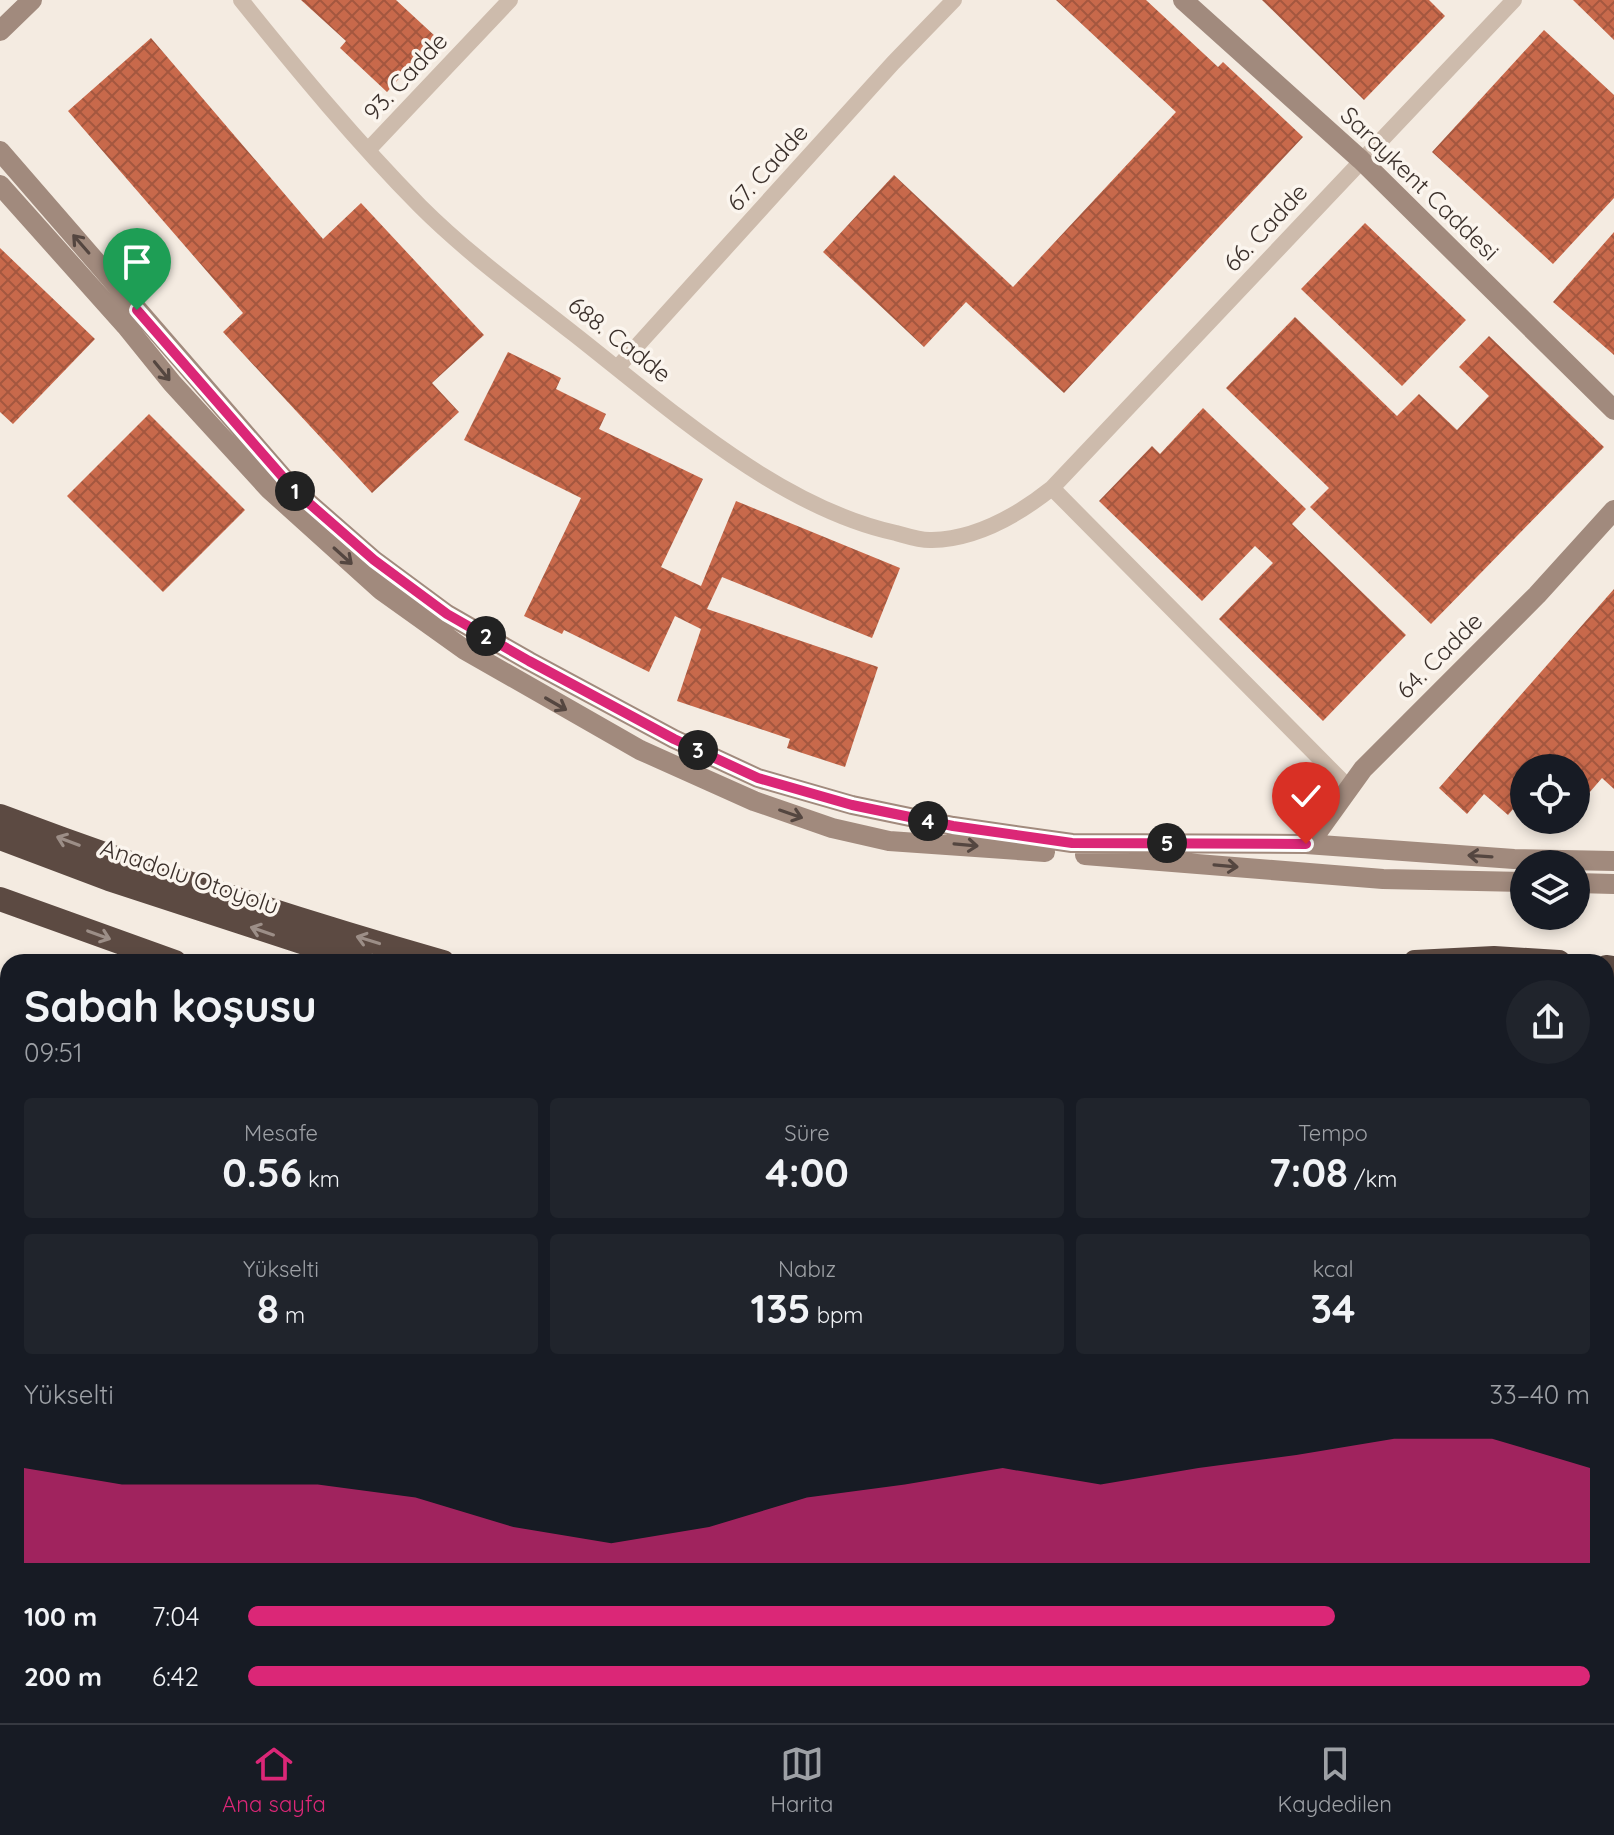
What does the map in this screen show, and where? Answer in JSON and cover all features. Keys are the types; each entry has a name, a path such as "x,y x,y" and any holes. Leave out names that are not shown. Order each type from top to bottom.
{"highway":[{"path":"0,816 245,903 416,954"},
{"name":"Anadolu Otoyolu","path":"0,838 109,879 339,954"},
{"path":"0,899 153,954"}],"street":[{"path":"0,31 32,0"},
{"name":"688. Cadde","path":"241,0 306,82 432,216 496,273 755,472 821,506 874,528 930,540 980,531 1027,508 1052,488"},
{"name":"93. Cadde","path":"369,149 510,0"},
{"name":"67. Cadde","path":"617,368 893,63 954,0"},
{"name":"Saraykent Caddesi","path":"1183,0 1361,160 1614,410"},
{"name":"66. Cadde","path":"1052,488 1514,0"},
{"path":"0,151 295,491 374,560 447,614 674,739 758,778 852,805 953,826 1072,843 1309,844 1514,859 1614,861"},
{"path":"0,185 241,460 381,590 465,650 640,750 754,801 832,828 889,841 1383,879 1510,882"},
{"path":"1052,488 1349,788"},
{"name":"64. Cadde","path":"1309,844 1363,769 1537,595 1614,510"},
{"path":"1590,883 1614,884"}],"building":[{"path":"301,0 396,0 436,37 387,92 340,48 346,41"},
{"path":"1056,0 1146,0 1218,67 1223,62 1303,137 1064,393 966,302 924,347 823,252 894,175 1013,287 1176,112"},
{"path":"1262,0 1429,0 1445,16 1364,100"},
{"path":"1573,0 1614,0 1614,40"},
{"path":"1544,30 1614,95 1614,198 1553,264 1432,152"},
{"path":"151,38 323,239 361,203 484,335 432,383 459,412 372,493 223,332 243,313 68,111"},
{"path":"1365,223 1466,320 1402,386 1301,289"},
{"path":"1614,232 1614,355 1553,302"},
{"path":"0,248 95,339 13,424 0,412"},
{"path":"1295,317 1397,416 1419,394 1457,430 1489,396 1459,367 1489,336 1604,447 1431,624 1310,507 1329,488 1226,388"},
{"path":"508,352 561,378 556,389 606,414 599,429 703,479 661,567 701,586 736,501 900,568 872,638 722,577 707,609 878,667 845,767 787,748 790,739 677,701 701,629 675,616 649,672 564,630 562,634 524,616 581,498 464,440"},
{"path":"1203,408 1306,509 1292,524 1406,635 1323,721 1219,619 1273,563 1255,546 1202,601 1099,501 1152,446 1160,454"},
{"path":"149,414 245,510 163,592 67,496"},
{"path":"1614,589 1614,789 1602,778 1590,792 1590,754 1510,754 1508,815 1484,794 1467,814 1439,788"}],"route":[{"path":"137,310 295,491 374,560 447,614 529,661 674,739 758,778 852,805 953,826 1072,843 1306,844"}]}
